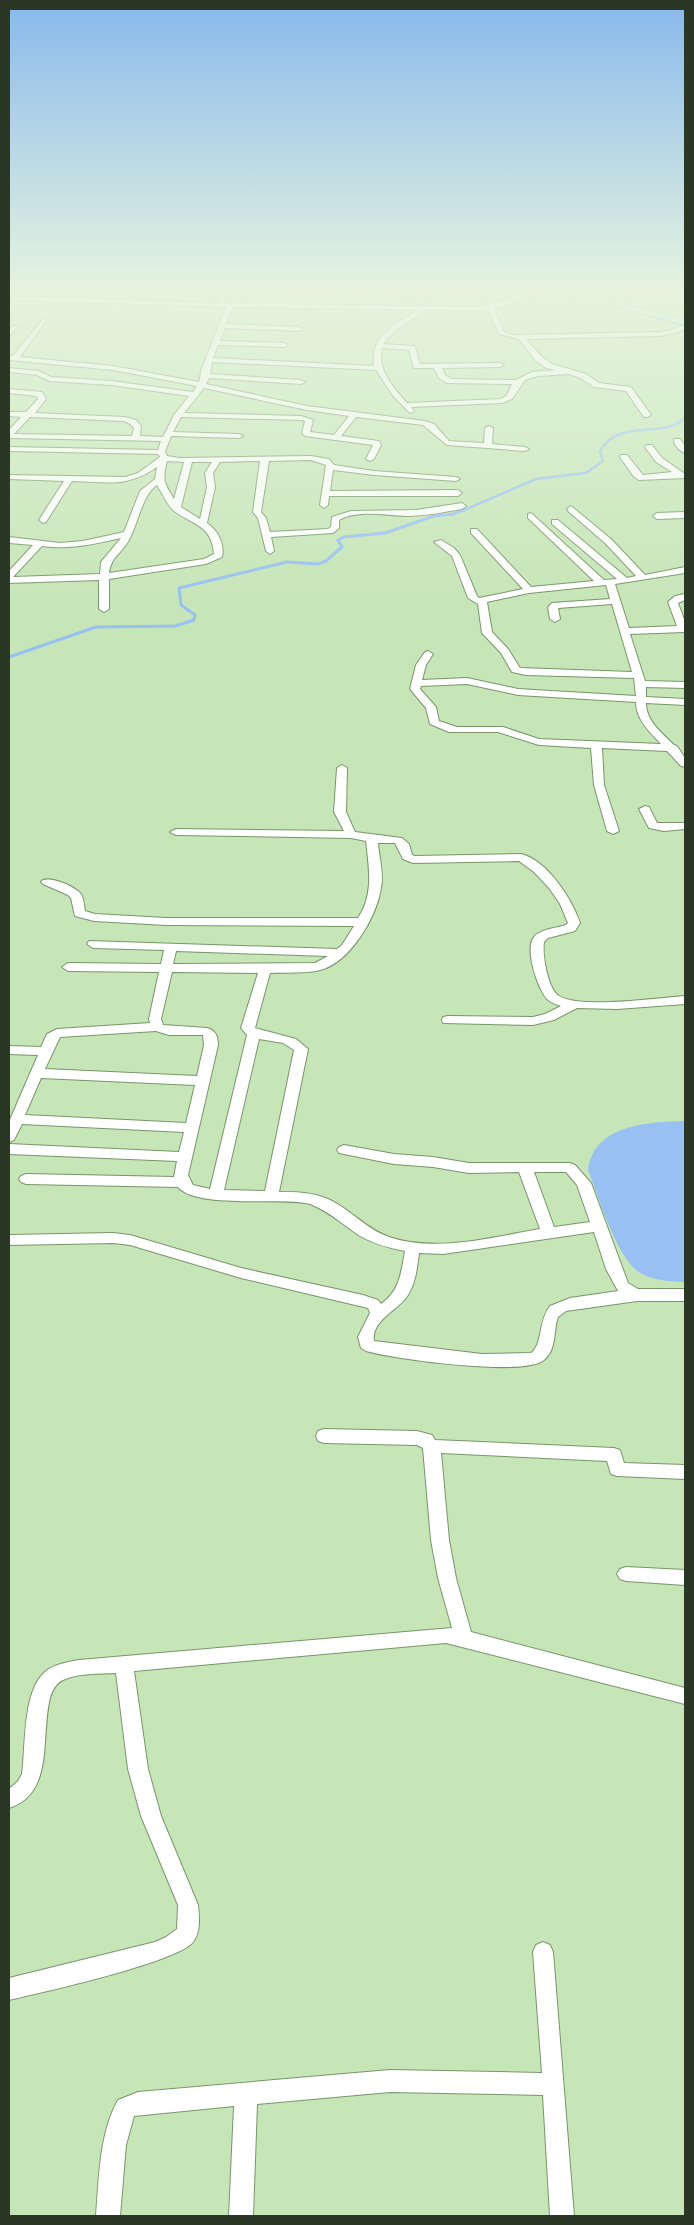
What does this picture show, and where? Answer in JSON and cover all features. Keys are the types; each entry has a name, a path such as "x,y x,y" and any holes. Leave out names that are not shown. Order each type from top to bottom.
{"street":[{"path":"9,436 19,421 27,416 41,401 42,396 21,393"},
{"path":"185,393 194,394"},
{"path":"238,393 298,406 419,422 431,426 447,444 525,450"},
{"path":"397,393 419,422"},
{"path":"406,406 502,401 511,396 512,393"},
{"path":"630,393 646,415"},
{"path":"9,580 72,580 104,577 216,557 220,551 213,533 203,523 176,508 159,480 167,436 178,415 194,394"},
{"path":"9,414 125,419 133,422 138,428 136,438"},
{"path":"338,438 338,434 354,414"},
{"path":"178,415 302,418 309,420 306,432 308,434 376,443 377,446 370,459"},
{"path":"488,447 489,428"},
{"path":"9,436 136,438 239,436"},
{"path":"677,441 685,451"},
{"path":"649,447 660,460 683,476"},
{"path":"9,448 163,455 189,460 265,458 321,460 330,462 324,505"},
{"path":"9,477 126,480 135,478 163,455"},
{"path":"624,457 637,475 642,478 683,476"},
{"path":"265,458 257,512 262,518 270,551"},
{"path":"203,523 211,487 209,473 218,459"},
{"path":"176,508 189,460"},
{"path":"330,467 374,473 456,479"},
{"path":"43,520 69,479"},
{"path":"104,610 106,562 128,534 144,492 159,480"},
{"path":"326,494 380,493 420,495 458,493"},
{"path":"266,535 330,531 335,528 334,519 344,516 372,512 415,514 462,506"},
{"path":"571,509 608,541 643,578"},
{"path":"658,516 685,514"},
{"path":"531,516 606,583 615,601 640,680 641,710 646,721 685,761"},
{"path":"555,522 625,581"},
{"path":"474,531 529,590"},
{"path":"9,540 72,546 128,534"},
{"path":"438,542 454,552 473,598 482,601 529,590 625,581 685,570"},
{"path":"9,576 39,544"},
{"path":"624,631 684,629 673,602 678,598 685,597"},
{"path":"482,601 487,633 505,651 516,670 685,685"},
{"path":"555,619 553,607 555,605 615,601"},
{"path":"428,654 421,665 416,683 416,692 431,707 432,719 444,728 458,731 496,729 530,741 673,748"},
{"path":"416,683 467,681 518,692 685,702"},
{"path":"596,744 599,785 613,831"},
{"path":"342,768 340,812 351,835"},
{"path":"645,809 653,826 664,828 685,826"},
{"path":"176,832 351,835 398,840 403,844 407,857 413,860 521,857 556,889 571,913 574,923 571,928 544,934 539,938 536,949 548,992 560,1002 575,1004 685,1000"},
{"path":"68,967 266,969 318,967 340,953 363,922 375,895 379,839"},
{"path":"47,882 72,892 77,897 79,913 90,918 160,921 363,922"},
{"path":"93,944 340,953"},
{"path":"157,1027 155,1019 165,969 172,947"},
{"path":"266,969 248,1028 254,1034 293,1041 301,1049 271,1196"},
{"path":"448,1020 533,1021 549,1017 575,1004"},
{"path":"9,1137 44,1051 52,1037 58,1033 157,1027 168,1031 207,1032 211,1037 211,1044 181,1175 182,1182 194,1191 216,1194 315,1199 337,1210 366,1232 379,1239 413,1246 443,1249 599,1226"},
{"path":"216,1194 254,1034"},
{"path":"9,1050 44,1051"},
{"path":"36,1073 202,1081"},
{"path":"17,1119 191,1128"},
{"path":"9,1150 185,1157"},
{"path":"344,1150 394,1159 433,1162 469,1168 570,1168 584,1183 622,1286 627,1291 637,1295"},
{"path":"525,1168 549,1233"},
{"path":"26,1179 182,1182"},
{"path":"9,1240 113,1238 130,1240 240,1273 363,1301 373,1304 378,1313"},
{"path":"413,1246 406,1287 394,1304 378,1313 366,1336 367,1344 372,1347 426,1356 517,1361 534,1359 541,1355 551,1315 556,1309 567,1305 637,1295 685,1295"},
{"path":"324,1436 418,1438 426,1440 431,1446 434,1461 434,1489 440,1540 447,1578 464,1638"},
{"path":"431,1446 614,1455 617,1469 685,1472"},
{"path":"626,1574 685,1578"},
{"path":"9,1799 28,1785 31,1774 36,1724 43,1692 50,1679 58,1673 78,1668 432,1636 464,1638 685,1696"},
{"path":"9,1989 155,1952 173,1945 186,1935 189,1921 188,1905 151,1816 138,1769 124,1664"},
{"path":"542,1952 554,2084 556,2142 562,2216"},
{"path":"108,2216 115,2145 121,2117 126,2108 138,2103 246,2092 390,2082 554,2084"},
{"path":"241,2216 246,2092"}],"water":[{"path":"685,1121 685,1282 648,1277 637,1271 629,1263 608,1224 588,1170 592,1155 601,1143 612,1135 640,1125"}],"waterway":[{"path":"462,511 536,479 586,473 603,461 600,451 606,442 614,437 632,431 672,426 685,418"},
{"path":"9,657 96,627 175,626 194,620 195,615 181,605 179,588 287,562 318,564 326,561 342,547 338,540 344,537 385,533 434,516 454,514 465,509"}]}
